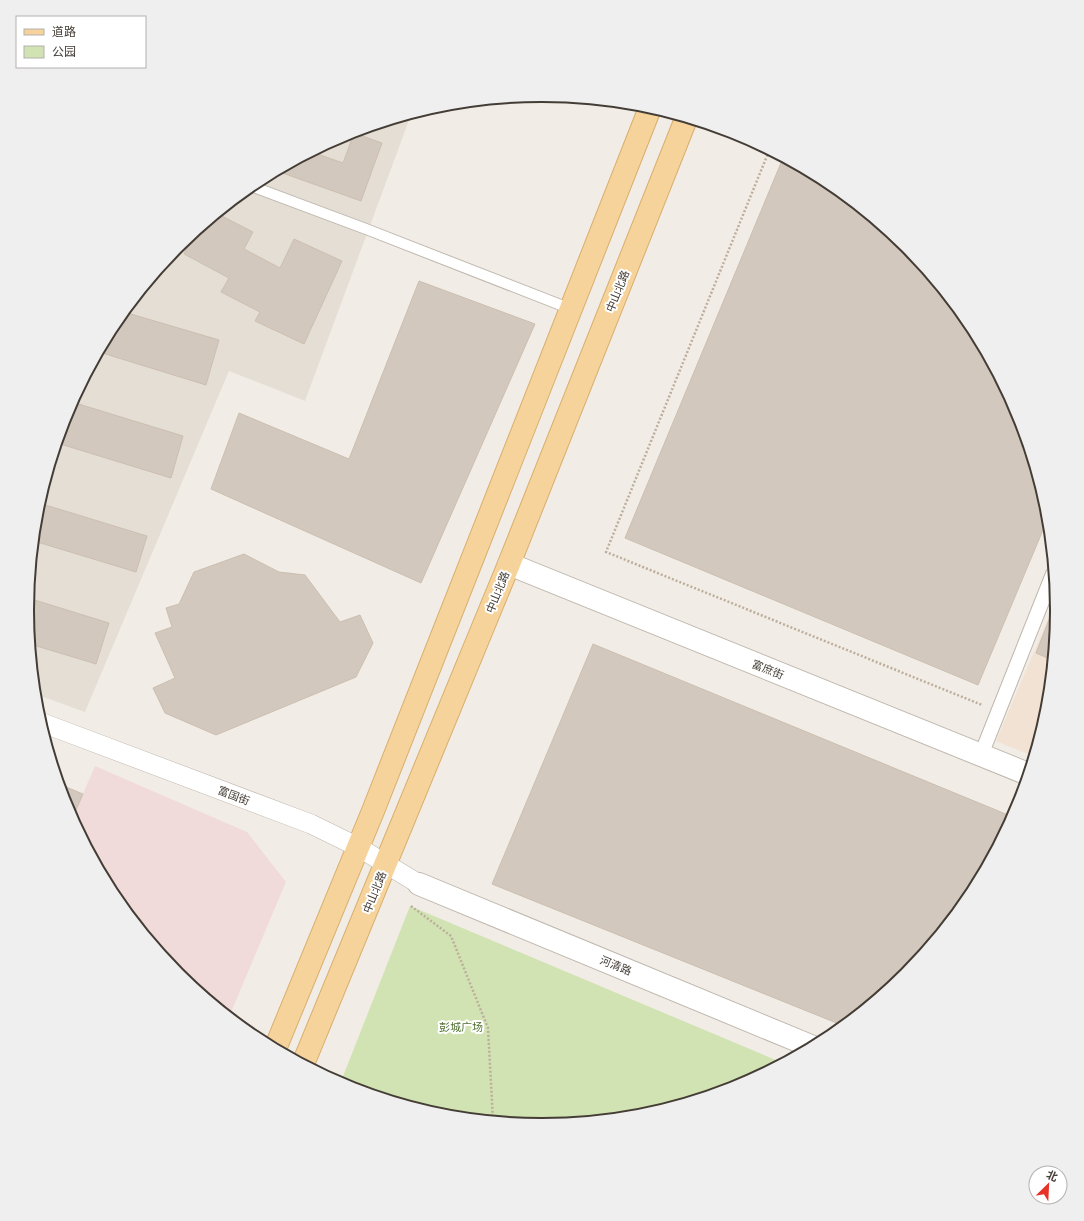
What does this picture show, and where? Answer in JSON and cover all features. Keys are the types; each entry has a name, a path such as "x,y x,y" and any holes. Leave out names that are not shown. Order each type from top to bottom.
{"main road":[{"path":"277,1043 358,847 648,114"},
{"name":"中山北路","path":"305,1059 509,564 684,123"}],"street":[{"name":"富庶街","path":"509,564 1024,772"},
{"path":"981,755 1049,584"},
{"name":"富国街","path":"47,725 311,824 358,847 420,884"},
{"name":"河清路","path":"420,884 806,1044"}],"lane":[{"path":"259,189 571,309"}],"path":[{"path":"767,155 606,552 989,708"},
{"path":"410,906 451,936 488,1028 493,1116"}],"shaded area":[{"path":"409,121 305,401 229,371 85,712 42,696 35,644 35,577 38,544 51,479 73,416 86,386 102,356 139,301 160,276 183,251 233,207 260,188 317,155 379,129"},
{"path":"1050,614 1046,677 1029,754 996,741"},
{"path":"95,766 247,832 286,882 231,1012 183,970 139,920 102,864 86,835 76,811"}],"green space":[{"name":"彭城广场","path":"410,906 777,1060 736,1080 705,1092 673,1101 641,1109 575,1117 509,1117 443,1109 379,1092 343,1078"}],"building":[{"path":"362,136 382,143 361,201 284,173 319,154 343,163 352,140"},
{"path":"781,163 824,188 851,207 901,251 945,301 982,356 998,386 1011,416 1033,479 1043,529 978,685 625,538"},
{"path":"222,216 253,232 244,249 280,268 294,239 342,261 304,344 255,321 260,312 221,292 229,278 184,254 188,247"},
{"path":"419,281 535,324 421,583 211,489 239,413 349,459"},
{"path":"130,314 219,340 206,385 104,353"},
{"path":"78,404 183,436 171,478 62,445"},
{"path":"45,505 147,536 136,572 38,542"},
{"path":"244,554 279,572 305,575 340,622 360,615 373,643 356,677 216,735 165,713 153,688 175,678 155,633 172,627 166,608 179,604 194,572"},
{"path":"34,600 109,623 96,664 35,646"},
{"path":"1050,618 1048,658 1036,653"},
{"path":"593,644 1007,814 982,865 945,920 901,970 851,1014 838,1023 492,884"},
{"path":"66,787 83,794 76,811"}]}
